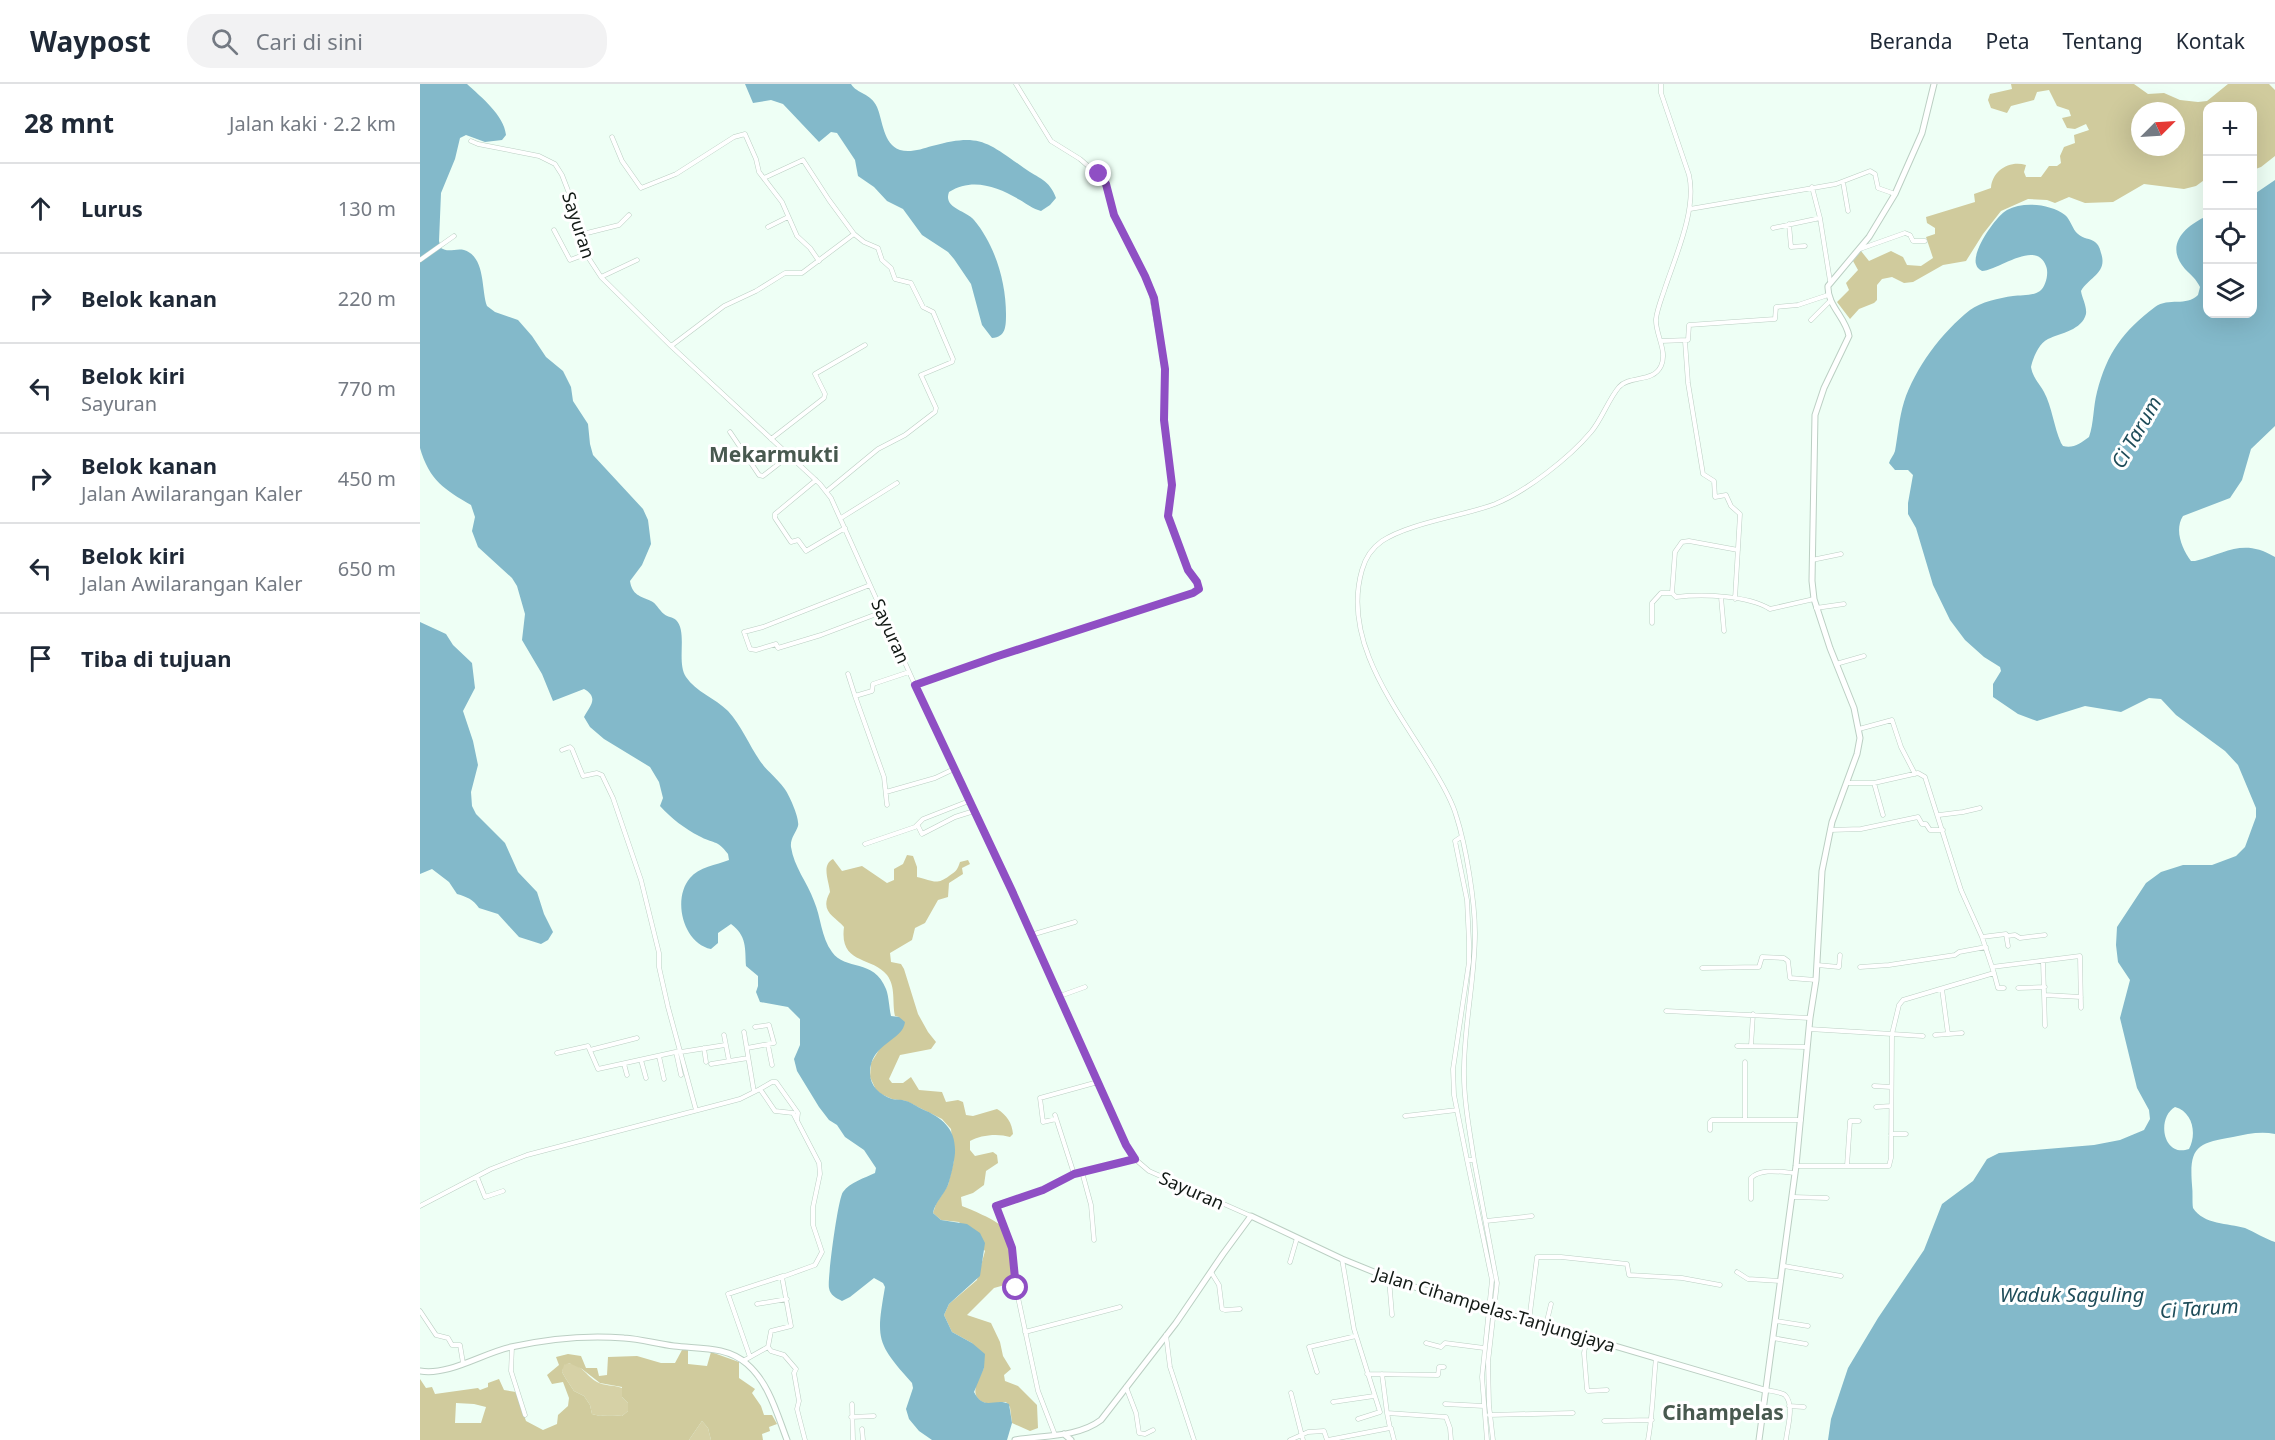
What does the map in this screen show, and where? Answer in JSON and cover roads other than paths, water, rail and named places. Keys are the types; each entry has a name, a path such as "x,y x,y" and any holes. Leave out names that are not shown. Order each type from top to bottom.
{"street":[{"path":"915,685 1193,593 1199,589 1188,570 1168,516 1172,485 1164,420 1165,369 1150,287 1114,215 1103,179 1080,159 1051,141 1016,84"},
{"path":"1489,1435 1485,1377 1489,1349 1492,1280 1479,1203 1457,1110 1453,1069 1469,942 1467,900 1456,813 1365,650 1360,626 1358,592 1364,565 1374,549 1389,538 1496,503 1518,493 1541,477 1591,432 1621,385 1652,376 1658,371 1662,360 1656,318 1690,209 1689,175 1669,118 1661,84"},
{"path":"1830,281 1872,233 1895,194 1921,137 1934,84"},
{"path":"612,137 622,161 641,188 676,174 734,137 744,134 756,159 758,169 782,202 797,237 810,248 819,261"},
{"name":"Sayuran","path":"471,141 539,156 555,164 562,175 583,234 586,254 601,277 671,346 827,491 1135,1159 1149,1171 1251,1216"},
{"path":"764,178 803,160 854,234 864,242 878,248 882,260 890,266 895,279 903,282 910,281 923,307 933,312 952,359 952,363 921,375 936,408 934,413 905,435 878,449 827,491"},
{"path":"1690,209 1843,182 1870,171 1875,174 1878,188 1895,194"},
{"path":"1843,182 1848,211"},
{"path":"1759,1440 1764,1390 1782,1281 1796,1169 1810,1018 1816,980 1822,871 1830,830 1857,754 1859,729 1854,708 1814,600 1812,560 1815,416 1824,388 1849,336 1829,298 1830,281 1820,218 1812,187"},
{"path":"583,234 619,225 629,216"},
{"path":"768,227 788,217"},
{"path":"1773,228 1820,218"},
{"path":"1790,224 1791,247 1805,246"},
{"path":"554,230 570,260 586,254"},
{"path":"1860,249 1905,233 1910,235 1913,241 1925,241"},
{"path":"671,346 724,306 756,291 785,273 802,273 854,234"},
{"path":"420,260 454,236"},
{"path":"601,277 637,260"},
{"path":"1661,341 1689,339 1689,325 1775,319 1776,307 1829,298"},
{"path":"1811,320 1829,298"},
{"path":"1684,341 1688,383 1703,474 1713,481 1715,497 1726,495 1730,504 1739,513 1735,599"},
{"path":"771,439 824,399 825,394 815,374 865,345"},
{"path":"730,432 759,475 763,476 790,455"},
{"path":"816,480 775,514 778,522 791,542 798,540 806,551 846,528"},
{"path":"841,518 897,483"},
{"path":"1738,550 1689,541 1682,542 1675,552 1672,592 1676,597 1692,594 1721,597 1761,604 1770,609 1814,600"},
{"path":"1812,560 1841,554"},
{"path":"870,585 764,627 743,633 750,649 756,650 776,644 778,648 882,612"},
{"path":"1652,623 1652,603 1659,594 1672,592"},
{"path":"1721,597 1724,631"},
{"path":"1816,608 1844,604"},
{"path":"1836,664 1864,656"},
{"path":"855,696 872,691 873,684 909,672"},
{"path":"848,674 884,777 887,805"},
{"path":"1859,729 1892,720 1901,747 1915,774"},
{"path":"562,750 572,748 583,777 597,773 602,775 613,798 641,880 659,953 659,968 668,1007 696,1110"},
{"path":"886,792 935,778 954,769"},
{"path":"1846,783 1874,783 1920,773 1925,777 1961,890 1986,947 1998,988 2004,988"},
{"path":"1874,783 1883,815"},
{"path":"865,844 918,826 923,819 969,801"},
{"path":"1938,815 1980,808"},
{"path":"918,826 921,834 955,817 974,811"},
{"path":"1830,830 1861,829 1918,817 1922,824 1926,824 1930,830 1943,830"},
{"path":"1459,838 1475,933 1463,1075 1465,1107 1470,1160 1479,1203 1486,1221 1497,1283 1484,1348 1484,1406 1489,1435 1493,1440"},
{"path":"1031,935 1075,922"},
{"path":"1982,937 2006,934 2020,938 2045,935"},
{"path":"2007,936 2008,946"},
{"path":"1860,967 1955,955 1959,952 1986,947"},
{"path":"1817,965 1839,967 1840,955"},
{"path":"1992,967 2080,956 2081,1008"},
{"path":"1702,968 1759,967 1762,957 1784,958 1788,961 1790,978 1816,980"},
{"path":"2043,961 2045,1026"},
{"path":"1750,1199 1751,1180 1755,1174 1763,1172 1847,1166 1889,1167 1892,1034 1902,1000 1994,973"},
{"path":"1060,996 1085,987"},
{"path":"2018,988 2045,987"},
{"path":"1942,989 1948,1034"},
{"path":"2044,995 2081,997"},
{"path":"1666,1011 1810,1018"},
{"path":"1751,1046 1753,1014"},
{"path":"747,1048 774,1043 769,1025 755,1027"},
{"path":"1809,1029 1923,1036"},
{"path":"744,1032 754,1092"},
{"path":"1935,1035 1962,1033"},
{"path":"724,1035 729,1061"},
{"path":"590,1050 637,1038"},
{"path":"557,1053 588,1046 598,1069 725,1045"},
{"path":"768,1045 772,1065"},
{"path":"1737,1046 1807,1047"},
{"path":"704,1048 706,1062"},
{"path":"679,1052 681,1075"},
{"path":"658,1056 664,1078"},
{"path":"711,1064 748,1058"},
{"path":"641,1060 645,1078"},
{"path":"1745,1062 1745,1120"},
{"path":"624,1064 627,1075"},
{"path":"420,1206 511,1161 568,1142 740,1099 772,1082 776,1082 798,1113 797,1122"},
{"path":"1074,1174 1056,1117 1043,1122 1040,1098 1098,1082"},
{"path":"1874,1086 1891,1087"},
{"path":"750,1357 728,1294 814,1266 822,1251 813,1225 813,1207 820,1174 819,1162 791,1112 773,1109 760,1089"},
{"path":"1876,1107 1891,1106"},
{"path":"1405,1116 1457,1110"},
{"path":"1710,1130 1711,1121 1801,1120"},
{"path":"1847,1166 1850,1121 1859,1121"},
{"path":"1891,1134 1906,1134"},
{"path":"1055,1435 1038,1391 1016,1285 1012,1248 996,1206 1043,1190 1074,1174 1135,1159"},
{"path":"1082,1172 1091,1205 1094,1240"},
{"path":"477,1177 485,1197 503,1191"},
{"path":"1792,1197 1827,1198"},
{"path":"1015,1440 1064,1434 1095,1424 1106,1416 1251,1216"},
{"name":"Jalan Cihampelas-Tanjungjaya","path":"1251,1216 1389,1279 1764,1390"},
{"path":"1486,1221 1532,1216"},
{"path":"1290,1263 1297,1238"},
{"path":"1529,1321 1537,1257 1561,1257 1627,1264 1629,1275 1682,1278 1720,1285"},
{"path":"1342,1259 1356,1336 1380,1412 1358,1419"},
{"path":"1784,1266 1841,1276"},
{"path":"1211,1272 1219,1285 1222,1309 1240,1309"},
{"path":"1737,1272 1750,1279 1782,1281"},
{"path":"768,1347 771,1331 791,1326 783,1276"},
{"path":"1389,1279 1392,1315"},
{"path":"757,1304 787,1299"},
{"path":"1546,1325 1551,1304"},
{"path":"1025,1332 1120,1307"},
{"path":"420,1311 436,1335 447,1338 452,1345 460,1345 463,1363"},
{"path":"1776,1321 1808,1326"},
{"path":"1166,1335 1170,1367 1194,1440"},
{"path":"1317,1372 1309,1347 1356,1336"},
{"path":"1587,1337 1584,1353 1588,1392 1607,1390"},
{"path":"420,1371 435,1372 512,1347 557,1340 626,1338 675,1346 713,1348 743,1361 756,1373 766,1390 786,1440"},
{"path":"1773,1338 1806,1344"},
{"path":"1426,1344 1441,1347 1444,1343 1484,1348"},
{"path":"512,1347 512,1371 525,1414"},
{"path":"743,1361 768,1347"},
{"path":"768,1347 771,1351 783,1355 796,1369 794,1373 799,1401 797,1409 806,1440"},
{"path":"1648,1440 1652,1420 1656,1358"},
{"path":"1367,1374 1438,1375 1439,1367 1444,1367"},
{"path":"1382,1374 1394,1440"},
{"path":"1126,1388 1136,1413 1139,1433 1153,1431"},
{"path":"1764,1390 1784,1395 1790,1406 1786,1440"},
{"path":"1291,1393 1302,1437"},
{"path":"1333,1402 1374,1396"},
{"path":"852,1404 853,1440"},
{"path":"1445,1404 1484,1406"},
{"path":"1790,1406 1804,1407"},
{"path":"1388,1413 1446,1417 1451,1440"},
{"path":"1489,1415 1573,1413"},
{"path":"1743,1414 1762,1417"},
{"path":"851,1417 874,1416"},
{"path":"1604,1420 1652,1420"},
{"path":"1290,1440 1324,1431 1327,1440 1391,1428"},
{"path":"862,1429 863,1440"},
{"path":"1064,1434 1071,1440"}],"water":[{"path":"420,84 467,84 501,120 506,135 502,140 485,142 466,135 460,138 455,159 441,193 439,241 441,248 464,250 476,259 482,275 487,306 495,312 518,320 546,357 563,371 571,387 573,401 588,424 593,455 643,509 648,520 651,544 642,565 630,581 633,589 637,594 653,602 665,615 676,620 681,632 682,663 686,677 695,687 728,711 760,761 789,795 798,823 791,847 832,952 838,958 867,969 881,979 888,995 891,1016 899,1017 905,1022 899,1034 875,1055 871,1063 870,1078 876,1089 884,1095 908,1102 936,1116 951,1131 955,1145 953,1165 946,1189 933,1213 941,1220 967,1224 980,1233 985,1243 980,1276 949,1304 944,1315 952,1332 972,1343 985,1354 984,1368 974,1392 986,1403 1009,1404 1012,1423 1007,1440 932,1440 919,1431 909,1419 906,1409 913,1388 912,1383 891,1358 882,1340 880,1318 885,1287 883,1283 874,1278 842,1301 831,1293 829,1282 831,1256 843,1192 854,1183 875,1173 876,1168 864,1150 845,1137 837,1125 829,1120 797,1071 794,1059 800,1045 800,1019 788,1007 760,1002 756,992 758,976 746,966 744,943 740,933 731,924 718,933 718,943 711,949 701,945 687,929 681,908 685,887 698,871 729,860 728,854 718,844 683,827 669,815 660,806 663,798 659,782 650,767 604,739 590,727 584,717 592,703 589,692 584,689 553,701 542,674 522,640 525,614 517,586 512,578 478,547 472,531 475,517 471,505 439,483 424,459 420,448"},
{"path":"745,84 851,84 874,102 884,132 894,147 908,151 961,140 981,142 1000,151 1047,183 1056,198 1041,211 1012,195 985,185 967,185 949,192 949,202 974,220 988,241 998,264 1005,302 1006,323 1003,333 992,338 982,325 971,284 954,259 948,252 922,235 903,209 887,201 874,187 858,176 855,160 837,133 831,132 819,142 783,104 771,100 753,103"},
{"name":"Waduk Saguling","path":"2275,180 2275,426 2251,449 2242,480 2230,498 2183,516 2179,533 2182,545 2191,561 2244,548 2254,548 2275,557 2275,1134 2249,1134 2203,1145 2194,1155 2191,1172 2193,1208 2198,1214 2217,1223 2245,1228 2275,1242 2275,1440 1828,1440 1831,1419 1848,1368 1878,1318 1924,1250 1942,1204 1973,1181 1987,1159 1999,1153 2094,1145 2120,1140 2144,1130 2150,1119 2149,1110 2137,1088 2120,1018 2130,980 2118,962 2117,927 2146,883 2161,872 2183,865 2212,865 2236,856 2245,847 2256,817 2256,808 2238,765 2225,751 2176,715 2161,699 2149,698 2121,712 2085,706 2037,721 2018,714 1993,697 1993,684 2001,671 2000,667 1984,657 1965,640 1950,620 1933,585 1916,528 1908,514 1913,475 1908,470 1895,470 1889,463 1895,451 1904,402 1922,364 1949,329 1970,310 1990,301 2034,294 2042,289 2047,272 2041,258 2026,255 1982,271 1976,264 1976,258 1986,234 2007,210 2021,205 2045,206 2065,215 2078,234 2096,243 2102,260 2100,270 2081,291 2086,311 2084,319 2076,327 2045,341 2037,351 2031,367 2047,398 2061,443 2067,447 2080,443 2089,437 2101,378 2111,354 2125,334 2160,304 2188,301 2198,295 2200,287 2185,269 2176,252 2180,237 2203,218 2203,318 2257,318 2257,192","holes":["2175,1107 2186,1114 2192,1124 2193,1137 2189,1149 2180,1150 2168,1143 2164,1127 2169,1112"]},
{"path":"420,622 446,634 453,645 472,663 475,688 463,711 478,765 471,792 472,806 476,814 505,843 518,872 537,892 553,932 548,940 541,944 519,937 498,914 479,908 470,899 457,894 449,882 432,869 420,874"}],"district":[{"name":"Mekarmukti","path":"774,454"},
{"name":"Cihampelas","path":"1723,1412"}],"water label":[{"name":"Ci Tarum","path":"2136,432"},
{"name":"Ci Tarum","path":"2199,1308"}]}
